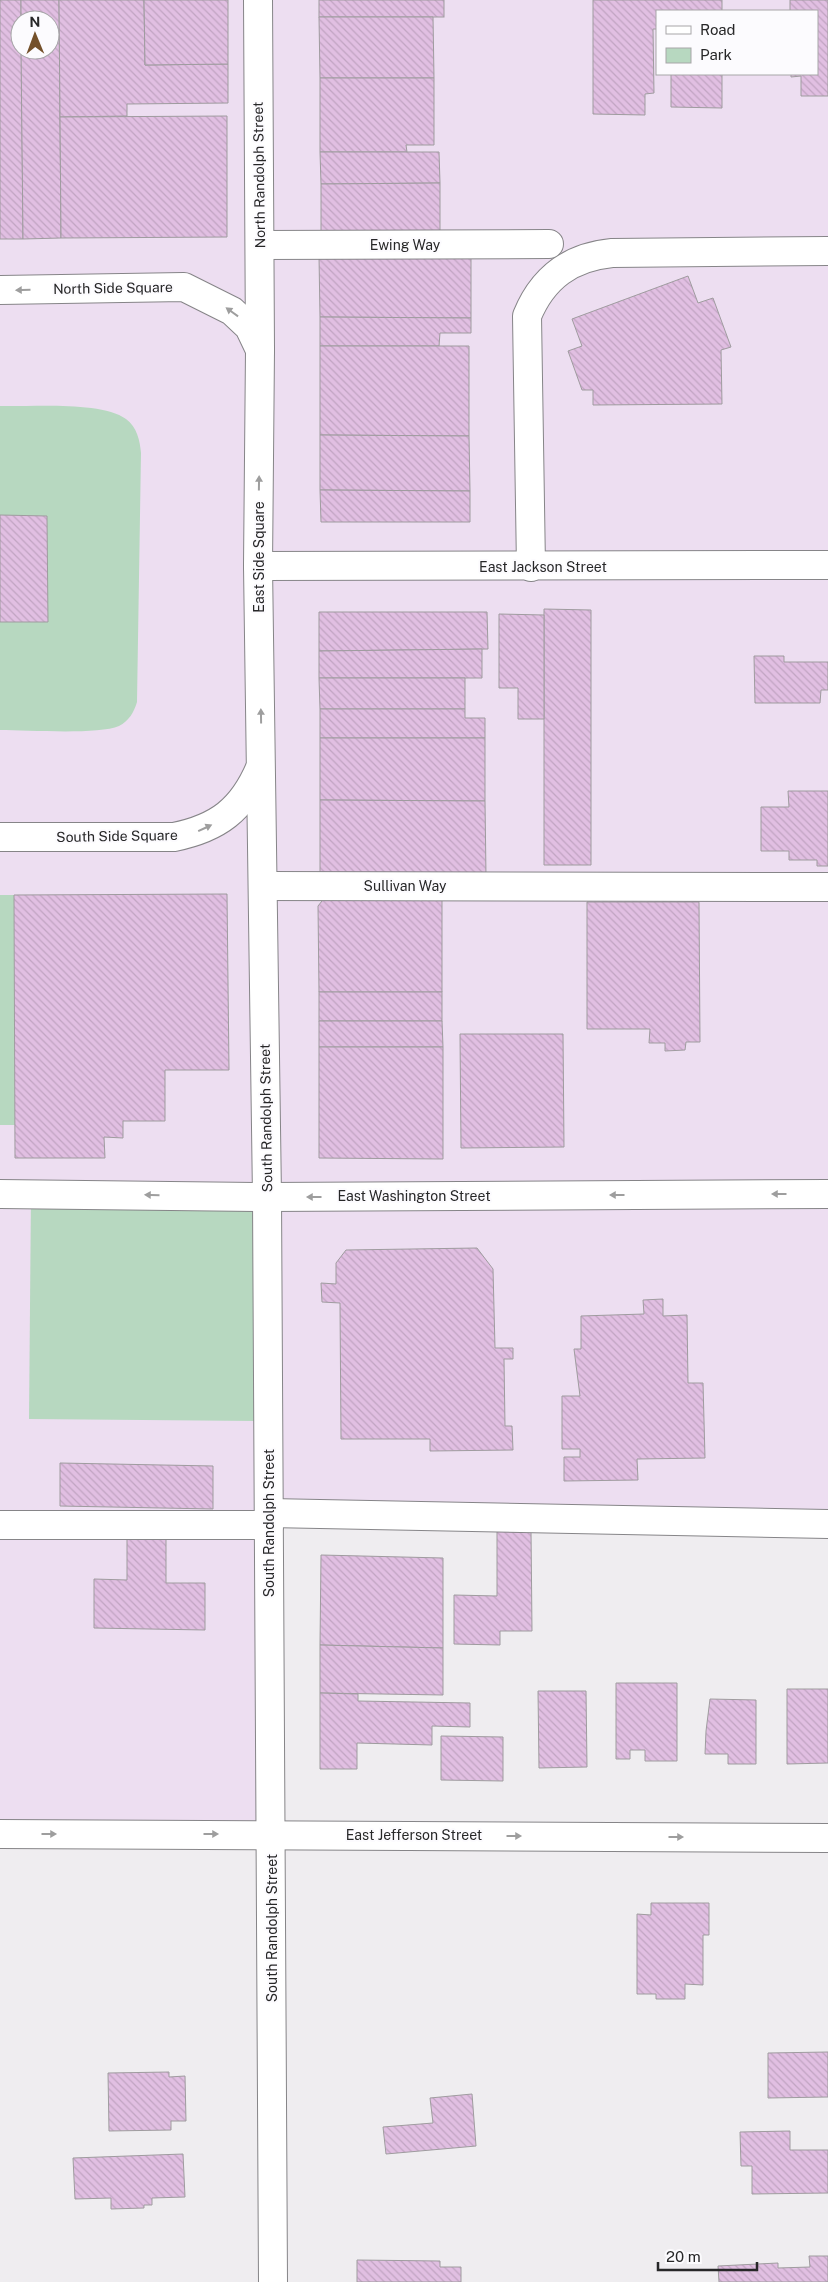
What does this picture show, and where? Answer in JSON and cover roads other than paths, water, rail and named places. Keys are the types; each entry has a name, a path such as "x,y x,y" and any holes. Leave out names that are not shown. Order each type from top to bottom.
{"street":[{"name":"North Randolph Street","path":"258,0 260,350"},
{"name":"Ewing Way","path":"260,245 549,244"},
{"path":"532,567 527,316 535,297 551,279 574,262 590,255 612,253 828,251"},
{"name":"North Side Square","path":"0,290 184,287 232,311 249,326 260,350"},
{"name":"East Side Square","path":"260,350 258,566 261,765"},
{"name":"East Jackson Street","path":"258,566 828,565"},
{"name":"South Side Square","path":"0,837 174,837 197,832 219,822 238,806 252,787 261,765"},
{"name":"South Randolph Street","path":"261,765 267,1197 273,2282"},
{"name":"Sullivan Way","path":"263,886 828,887"},
{"name":"East Washington Street","path":"0,1194 267,1197 828,1194"},
{"path":"0,1525 269,1519 828,1524"},
{"name":"East Jefferson Street","path":"0,1834 828,1838"}]}
